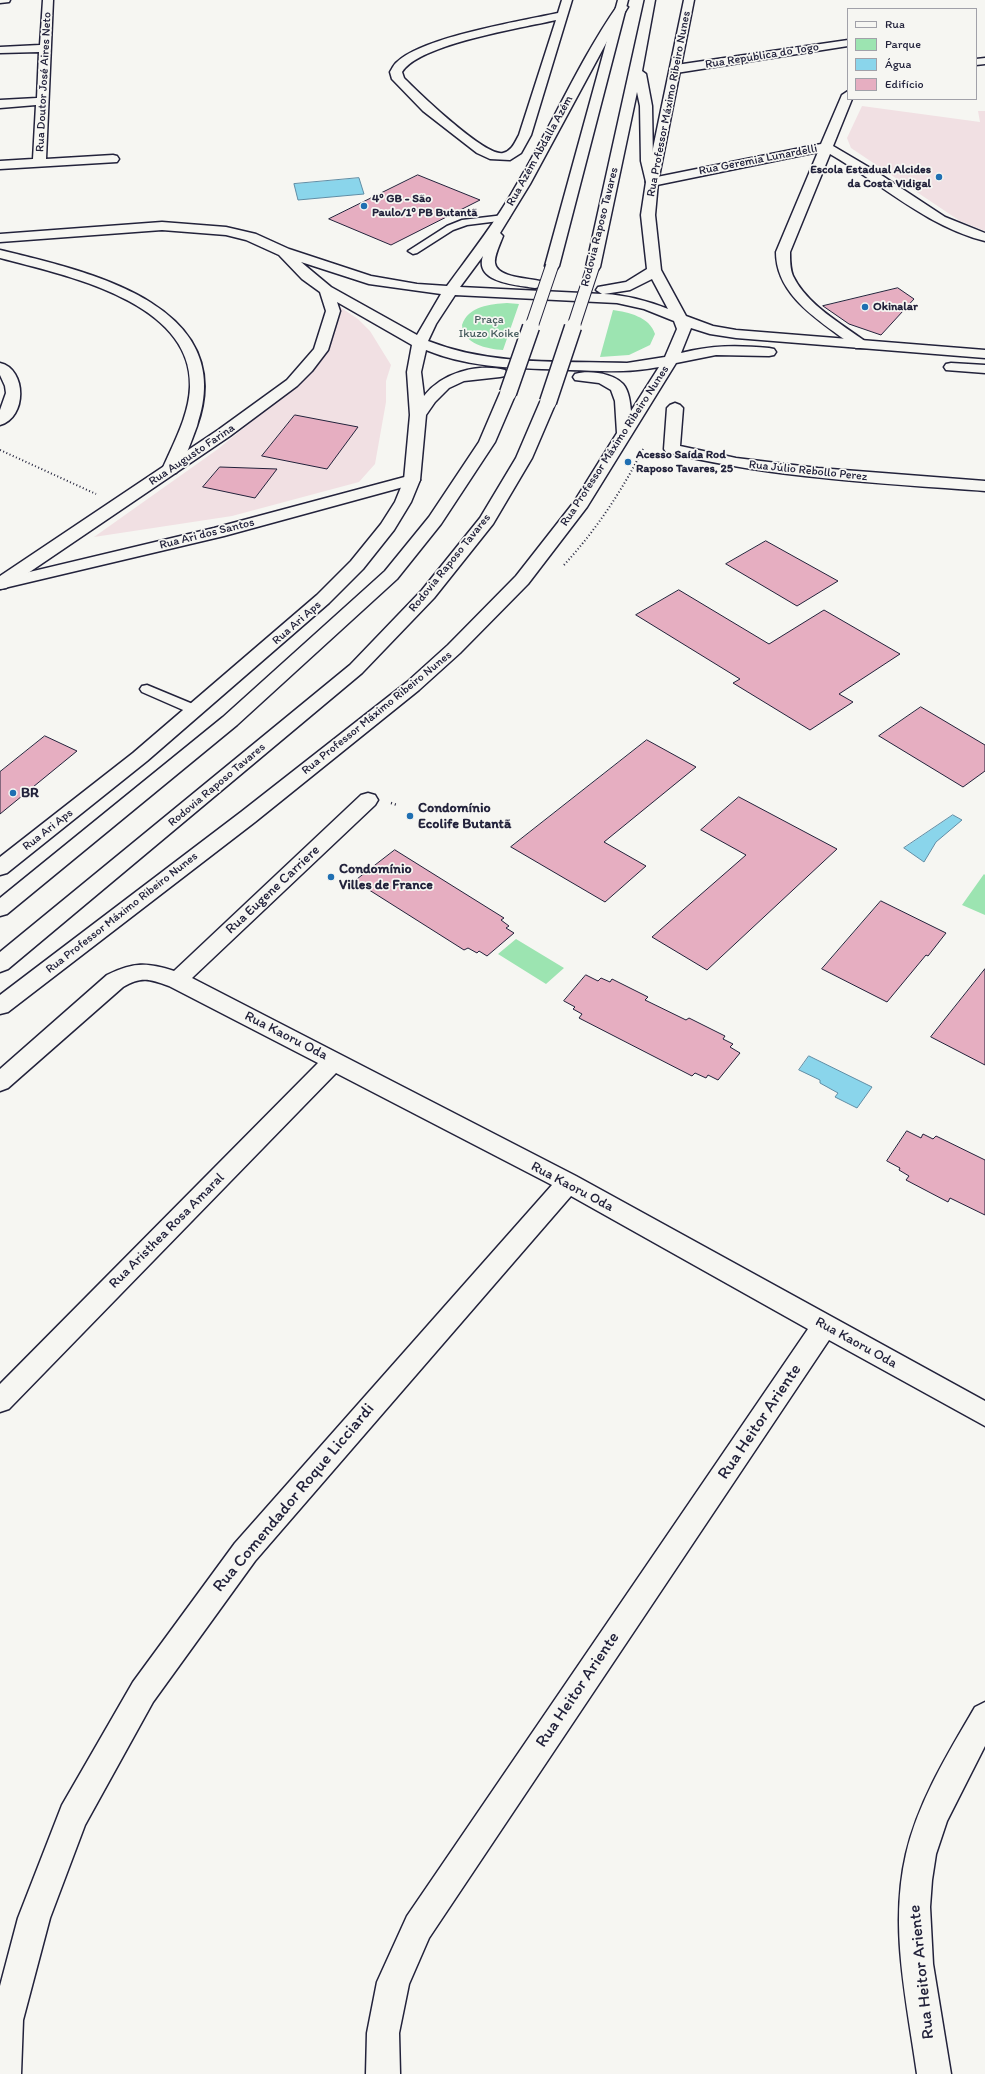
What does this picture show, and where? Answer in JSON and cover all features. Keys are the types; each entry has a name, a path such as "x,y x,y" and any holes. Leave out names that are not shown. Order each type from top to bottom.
{"main road":[{"path":"0,0 5,0"},
{"name":"Rua Doutor José Aires Neto","path":"39,163 43,101 44,48 48,0"},
{"name":"Rua Azém Abdalla Azém","path":"563,15 467,37 426,49 401,64 396,72 398,79 427,108 481,150 494,156 506,157 517,150 525,135 563,15 567,0"},
{"name":"Rodovia Raposo Tavares","path":"0,964 356,669 428,594 487,520 524,458 548,402 593,267 638,63 650,0"},
{"name":"Rua Professor Máximo Ribeiro Nunes","path":"0,1006 266,802 413,686 454,649 522,580 581,504 671,359 684,329 681,319 654,270 648,215 652,182 689,0"},
{"path":"0,909 230,721 391,575 436,520 487,442 508,393 552,266 623,4"},
{"name":"Rua Azém Abdalla Azém","path":"451,290 502,220 524,184 604,34 623,4"},
{"name":"Rua República do Togo","path":"676,69 847,43"},
{"path":"0,50 44,48"},
{"path":"638,63 646,106 647,161 652,182"},
{"path":"847,97 782,252 787,279 794,289 861,345"},
{"path":"0,104 43,101"},
{"name":"Rua Geremia Lunardelli","path":"652,182 826,147 872,174 947,224 970,234 985,237"},
{"path":"0,165 113,159"},
{"path":"502,220 488,262 490,269 503,279 532,284 598,290 619,290 640,282 654,270"},
{"path":"0,238 143,227 186,227 226,231 251,237 284,252 369,280 418,288 517,295 617,299 648,306 710,330 736,334 985,354"},
{"path":"284,252 307,276 326,290 420,343 443,352 496,363 643,367 671,359 726,350 783,353"},
{"path":"0,254 89,278 114,288 154,311 169,324 186,343 195,364 198,386 186,433 170,470"},
{"name":"Rua Augusto Farina","path":"0,584 170,470 272,399 307,368 321,350 333,311 326,290"},
{"name":"Rua Ari Aps","path":"0,868 140,757 324,599 357,565 388,526 403,502 412,480 418,415 414,372 420,343 429,324 451,290"},
{"path":"938,366 985,369"},
{"path":"0,367 11,380 14,397 10,409 0,420"},
{"path":"418,415 436,390 444,383 474,373 493,372 588,377 605,381 615,386 620,391 622,439"},
{"path":"672,449 675,408"},
{"name":"Rua Júlio Rebollo Perez","path":"672,449 736,463 773,468 985,486"},
{"name":"Rua Ari dos Santos","path":"0,584 218,532 412,480"},
{"name":"Rua Eugene Carriere","path":"177,980 368,800"},
{"name":"Rua Kaoru Oda","path":"0,1082 115,981 126,974 138,970 153,972 177,980 568,1183 985,1414"},
{"name":"Rua Aristhea Rosa Amaral","path":"0,1401 334,1061"},
{"name":"Rua Comendador Roque Licciardi","path":"4,2074 7,2020 34,1918 73,1816 142,1692 245,1552 568,1183"},
{"name":"Rua Heitor Ariente","path":"383,2074 383,2033 393,1982 418,1927 824,1326"},
{"name":"Rua Heitor Ariente","path":"934,2074 916,1947 914,1891 921,1853 942,1797 985,1717"}],"lane":[{"path":"413,251 450,228 465,222 502,220"},
{"path":"147,689 195,710"}],"path":[{"path":"622,439 672,449"},
{"path":"0,450 118,505"}],"shaded area":[{"name":"Escola Estadual Alcides da Costa Vidigal","path":"862,106 980,122 978,111 985,111 985,231 960,221 851,148 847,138"},
{"path":"340,307 358,319 370,331 391,365 386,381 386,402 375,464 359,482 232,516 94,537 218,449 311,373 330,346"}],"green space":[{"name":"Praça Ikuzo Koike","path":"507,303 519,304 503,350 483,347 471,341 467,337 463,331 462,325 469,314 487,305"},
{"path":"613,310 638,316 648,323 655,334 650,345 629,355 600,357"},
{"path":"984,874 985,875 985,915 962,905"},
{"path":"516,939 564,968 546,984 498,954"}],"water":[{"path":"359,178 364,194 298,200 294,184"},
{"path":"953,815 962,820 936,842 924,862 904,848"},
{"path":"809,1056 872,1087 857,1108 835,1097 838,1093 820,1083 820,1080 799,1070"}],"building":[{"path":"418,175 480,200 391,245 329,219"},
{"path":"898,288 914,299 881,335 849,324 823,306"},
{"path":"295,415 358,427 327,469 262,456"},
{"path":"220,467 277,469 255,498 203,487"},
{"path":"766,541 838,581 797,606 726,564"},
{"path":"679,590 769,644 824,610 900,654 839,694 853,702 810,730 733,683 740,679 636,615"},
{"path":"921,707 985,745 985,771 963,787 879,736"},
{"name":"BR","path":"45,736 77,751 0,814 0,772"},
{"path":"647,740 696,767 604,842 646,866 605,902 511,847"},
{"path":"739,797 837,849 707,970 652,937 746,855 701,830"},
{"path":"395,850 504,918 501,920 509,926 506,928 514,933 487,956 479,951 477,953 468,948 464,950 355,881"},
{"path":"881,901 946,933 928,956 926,955 887,1002 822,969"},
{"path":"985,969 985,1065 931,1037"},
{"path":"586,975 598,981 601,978 610,982 612,979 648,997 645,1000 686,1020 689,1018 725,1036 723,1039 733,1044 730,1047 740,1053 718,1080 708,1075 706,1078 695,1073 692,1076 579,1018 582,1014 573,1009 575,1007 564,1001"},
{"path":"907,1131 921,1138 923,1134 933,1139 936,1136 985,1160 985,1215 950,1198 948,1202 906,1180 909,1176 899,1170 900,1168 887,1161"}],"place":[{"name":"Escola Estadual Alcides da Costa Vidigal","path":"939,177"},
{"name":"4º GB - São Paulo/1º PB Butantã","path":"364,206"},
{"name":"Okinalar","path":"865,307"},
{"name":"Acesso Saída Rod Raposo Tavares, 25","path":"628,462"},
{"name":"BR","path":"13,793"},
{"name":"Condomínio Ecolife Butantã","path":"410,816"},
{"name":"Condomínio Villes de France","path":"331,877"}]}
